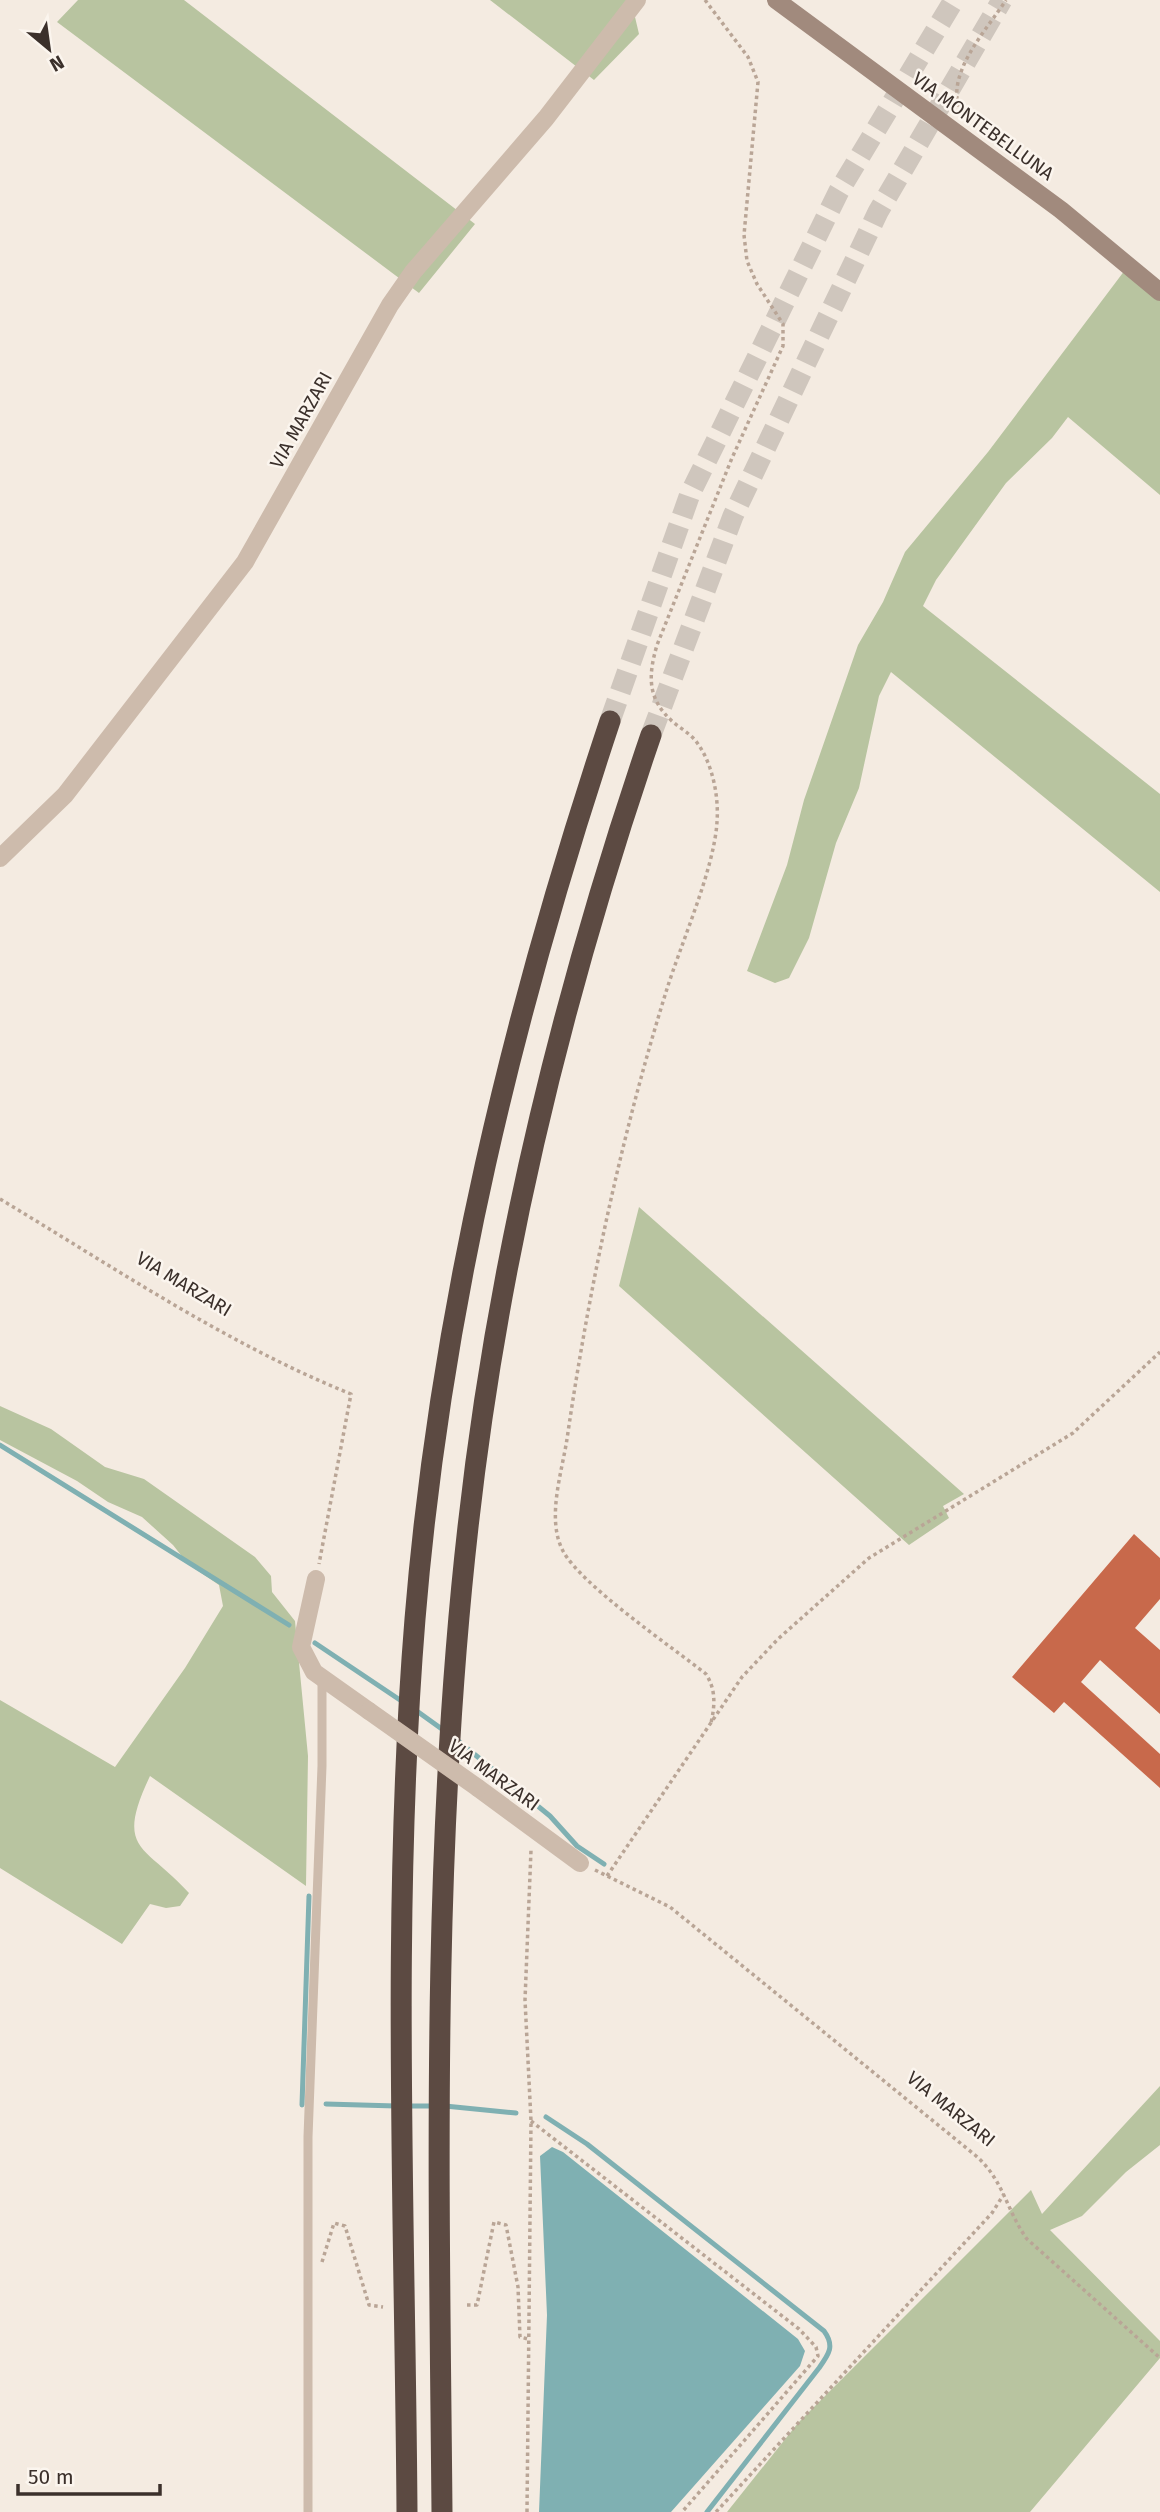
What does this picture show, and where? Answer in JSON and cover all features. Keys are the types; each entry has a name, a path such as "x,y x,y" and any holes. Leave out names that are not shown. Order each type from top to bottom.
{"highway":[{"path":"407,2512 402,1991 404,1857 415,1618 430,1476 463,1272 489,1142 547,919 610,721"},
{"path":"442,2512 439,2115 442,1922 450,1723 467,1528 505,1282 531,1153 585,941 651,735"}],"main road":[{"name":"VIA MONTEBELLUNA","path":"776,0 1061,210 1160,292"}],"street":[{"name":"VIA MARZARI","path":"0,858 65,796 220,598 245,562 398,294 546,118 637,0"},
{"name":"VIA MARZARI","path":"316,1580 301,1647 314,1672 580,1863"}],"lane":[{"path":"308,2512 308,2137 322,1766 322,1678"}],"path":[{"path":"705,0 748,57 758,82 744,235 747,261 757,284 783,324 783,346 732,458 657,645 649,673 650,690 662,712 694,740 707,762 714,785 717,822 708,864 665,993 609,1201 575,1383 555,1521 562,1549 582,1575 706,1674 712,1684 714,1708 711,1723"},
{"path":"965,120 956,96 958,78 1006,0"},
{"name":"VIA MARZARI","path":"0,1199 238,1341 351,1394 316,1580"},
{"path":"607,1876 741,1677 819,1601 869,1558 919,1524 1073,1433 1160,1352"},
{"path":"527,2512 531,2121 525,2000 527,1879 533,1830"},
{"name":"VIA MARZARI","path":"580,1863 670,1907 975,2155 994,2173 1017,2225 1042,2256 1160,2358"},
{"path":"531,2121 799,2329 816,2347 818,2356 682,2512"},
{"path":"716,2512 992,2213 1004,2194"},
{"path":"467,2305 477,2305 494,2222 506,2225 518,2287 520,2337 528,2339"},
{"path":"320,2270 334,2224 345,2226 369,2305 383,2307"}],"green space":[{"path":"78,0 184,0 475,224 419,293 57,22"},
{"path":"490,0 631,0 639,34 594,80"},
{"path":"1128,266 1160,292 1160,495 1068,417 1052,438 1006,483 936,580 923,606 1160,794 1160,892 891,672 879,696 859,788 836,843 809,938 789,978 775,983 747,971 787,865 804,800 858,645 883,602 905,552 988,452"},
{"path":"639,1207 964,1494 943,1506 949,1518 909,1545 619,1286"},
{"path":"0,1406 51,1429 105,1467 144,1479 255,1557 271,1576 272,1592 295,1621 308,1756 306,1886 150,1776 135,1819 135,1833 148,1854 189,1893 180,1906 166,1908 150,1904 122,1944 0,1868 0,1700 115,1767 185,1668 223,1606 219,1585 188,1564 173,1545 142,1517 108,1502 77,1481 0,1440"},
{"path":"1160,2086 1160,2145 1126,2172 1082,2216 1050,2230 1160,2341 1160,2358 1030,2512 727,2512 798,2423 1031,2190 1042,2214"}],"water":[{"path":"552,2147 563,2152 798,2339 805,2351 800,2366 671,2512 539,2512 547,2315 540,2156"}],"building":[{"path":"1134,1534 1160,1558 1160,1599 1135,1628 1160,1650 1160,1714 1100,1660 1081,1682 1160,1754 1160,1788 1064,1702 1054,1713 1012,1677"}],"waterway":[{"path":"0,1445 289,1625"},
{"path":"315,1643 403,1702"},
{"path":"414,1709 446,1732"},
{"path":"457,1740 550,1816 577,1846 604,1864"},
{"path":"302,2105 309,1896"},
{"path":"326,2104 396,2106"},
{"path":"406,2106 435,2106"},
{"path":"445,2106 516,2113"},
{"path":"546,2117 587,2144 827,2336 830,2346 823,2363 707,2512"}],"tunnel":[{"path":"610,721 690,494 839,191 954,0"},
{"path":"651,735 733,516 878,212 1002,0"}]}
